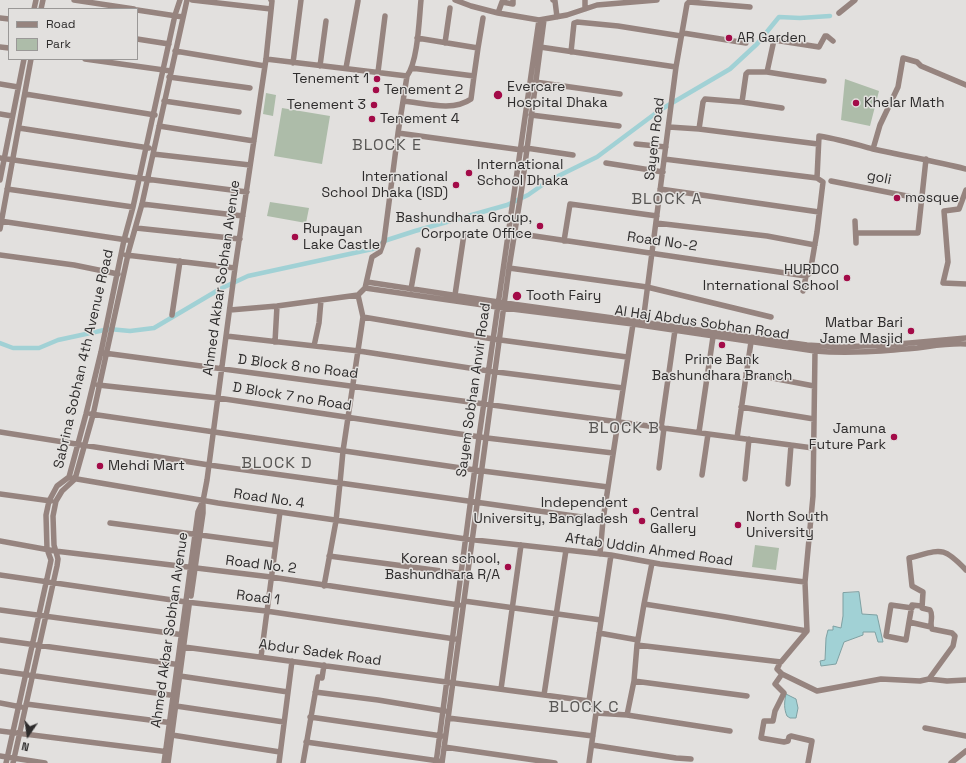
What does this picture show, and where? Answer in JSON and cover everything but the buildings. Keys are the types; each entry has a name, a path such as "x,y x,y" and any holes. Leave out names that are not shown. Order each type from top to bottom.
{"street":[{"path":"74,0 127,8"},
{"name":"Sabrina Sobhan 4th Avenue Road","path":"110,325 124,240 133,207 138,178 175,15 180,0"},
{"name":"Sabrina Sobhan 4th Avenue Road","path":"14,761 58,559 55,551 53,516 56,502 72,478 84,446 93,415 100,385 107,338 131,241 142,204 186,0"},
{"path":"192,0 271,9"},
{"name":"Ahmed Akbar Sobhan Avenue","path":"168,763 167,752 197,534 203,513 203,501 214,433 235,271 266,59 271,0"},
{"path":"293,63 301,0"},
{"path":"230,310 277,306 358,295 366,285 372,257 380,252 384,241 398,133 407,76 411,68 417,38 421,0"},
{"path":"455,0 472,3 498,13 541,20 567,15 597,5 615,2 657,0"},
{"path":"498,13 502,2 513,4 513,0"},
{"path":"553,0 555,1 557,16"},
{"path":"585,0 585,9"},
{"path":"839,13 855,0"},
{"path":"346,68 358,1"},
{"name":"Sayem Road","path":"643,322 676,68 687,4 689,2 721,2"},
{"path":"721,2 750,7"},
{"path":"445,43 450,8"},
{"path":"138,10 183,17"},
{"path":"378,72 385,16"},
{"path":"403,101 451,106 459,105 471,99 483,18"},
{"name":"Sayem Sobhan Anvir Road","path":"442,762 509,268 522,187 540,47 541,20"},
{"name":"Sayem Sobhan Anvir Road","path":"436,762 479,436 514,189 541,20"},
{"path":"320,66 326,21"},
{"path":"571,52 574,23 577,22 746,43"},
{"path":"767,72 774,40 819,47 825,36 833,41"},
{"path":"417,38 478,48"},
{"path":"138,39 169,44"},
{"path":"540,47 676,68"},
{"path":"175,51 265,66"},
{"path":"873,149 880,125 898,87 903,58 917,62 966,85"},
{"path":"266,59 407,76"},
{"path":"0,180 2,158 24,60"},
{"path":"0,229 32,60"},
{"path":"92,60 163,70 170,74 250,88"},
{"path":"411,68 474,76"},
{"path":"742,102 746,74 748,72 767,72 824,81"},
{"path":"535,82 620,94"},
{"path":"0,84 18,87"},
{"path":"25,94 161,116"},
{"path":"699,129 705,99 742,102 782,108"},
{"path":"164,101 239,112"},
{"path":"0,114 12,116"},
{"path":"531,115 619,126"},
{"path":"159,126 254,141"},
{"path":"669,127 699,129 818,144"},
{"path":"19,128 146,147 153,151 250,165"},
{"path":"398,133 573,156"},
{"path":"817,178 819,136 836,138 873,149 926,159 966,169"},
{"path":"636,144 666,147"},
{"path":"2,158 247,192"},
{"path":"664,159 817,178 823,182 820,212 810,274 806,276 803,291"},
{"path":"855,221 856,242 856,238 856,233 918,233 926,159"},
{"path":"606,163 663,172"},
{"name":"goli","path":"831,181 922,199"},
{"path":"7,189 133,207"},
{"path":"660,189 820,212"},
{"path":"966,190 959,209 944,211 948,262 944,283 966,284"},
{"path":"142,204 243,216"},
{"path":"564,240 570,204 657,216"},
{"path":"1,221 131,241"},
{"path":"656,223 731,232 815,245"},
{"path":"136,228 240,239"},
{"name":"Road No-2","path":"514,233 806,276"},
{"path":"455,295 464,234"},
{"path":"411,289 418,250"},
{"path":"121,254 180,261 235,271"},
{"path":"0,255 74,265 118,274"},
{"path":"172,315 180,261"},
{"path":"509,268 647,287 771,317"},
{"name":"Al Haj Abdus Sobhan Road","path":"366,285 455,295 505,306 815,351 838,352 887,350 966,344"},
{"name":"Al Haj Abdus Sobhan Road","path":"366,285 498,304"},
{"path":"324,586 336,521 343,451 363,317 358,295"},
{"path":"314,346 319,322 321,300"},
{"path":"275,342 277,306"},
{"name":"Al Haj Abdus Sobhan Road","path":"505,306 643,322 828,347 887,345 966,338"},
{"path":"363,317 493,339 627,357"},
{"path":"600,554 603,520 632,324"},
{"path":"659,468 662,428 675,330"},
{"path":"226,336 358,351 496,372 623,388"},
{"path":"699,432 713,337"},
{"path":"737,438 751,342"},
{"path":"815,351 813,496 805,582 807,631 777,669 782,674 816,691 882,679 920,681 929,679 947,681 966,680"},
{"name":"Sabrina Sobhan 4th Avenue Road","path":"72,478 77,444 93,384 104,353"},
{"name":"D Block 8 no Road","path":"104,353 813,448"},
{"path":"746,374 814,386"},
{"name":"D Block 7 no Road","path":"93,384 218,398 486,438 613,453"},
{"path":"741,407 814,419"},
{"path":"86,414 475,470 608,487"},
{"path":"0,432 209,465 603,520"},
{"path":"702,475 708,434"},
{"path":"745,479 749,439"},
{"path":"788,484 791,445"},
{"name":"Sabrina Sobhan 4th Avenue Road","path":"7,760 51,560 47,549 46,515 49,500 57,486 72,478"},
{"name":"Road No. 4","path":"72,478 203,501 466,539"},
{"path":"0,494 56,502"},
{"path":"261,656 280,512"},
{"path":"110,523 275,545"},
{"name":"Aftab Uddin Ahmed Road","path":"466,539 611,555 652,563 805,582"},
{"name":"Road No. 2","path":"0,541 55,551 271,577 457,605 464,604 512,608 601,620"},
{"path":"501,689 521,544"},
{"path":"544,695 566,550"},
{"path":"921,606 923,592 912,586 909,558 940,551 948,553 966,570"},
{"path":"589,763 596,712 589,701 611,555"},
{"path":"329,556 468,575"},
{"path":"627,715 634,681 638,642 652,563"},
{"name":"Road 1","path":"0,575 459,639"},
{"path":"644,604 807,631"},
{"path":"912,608 891,606 886,636 906,640 912,608 912,605 921,606 922,608 930,610 932,613 931,627"},
{"path":"0,610 184,635"},
{"path":"909,622 952,633 955,636 953,646 929,679"},
{"path":"599,633 638,642 780,664"},
{"name":"Ahmed Akbar Sobhan Avenue","path":"164,763 172,735 171,723 176,706 175,696 180,676 179,665 184,647 184,635"},
{"path":"0,640 179,665"},
{"name":"Abdur Sadek Road","path":"184,647 261,656 453,684 589,701"},
{"path":"279,763 292,661"},
{"path":"303,763 318,677 322,678 324,665"},
{"path":"0,671 175,696"},
{"path":"782,674 775,684 784,692 784,695 774,712 773,720 764,721 761,738 784,742 788,741 789,737 791,736 812,741 808,763"},
{"path":"180,676 288,692"},
{"path":"634,681 748,696"},
{"path":"315,692 378,700 443,711 449,715 593,736"},
{"path":"0,703 171,723"},
{"path":"176,706 284,722"},
{"path":"596,712 627,715 730,731"},
{"path":"310,717 446,737"},
{"path":"925,728 966,736"},
{"path":"0,731 167,752"},
{"path":"172,735 280,752"},
{"path":"306,742 442,762"},
{"path":"592,745 691,759"},
{"path":"444,747 555,763"},
{"path":"951,763 966,752"},
{"path":"0,756 7,760 45,763"}],"green space":[{"path":"845,79 879,91 870,126 841,120"},
{"path":"266,93 276,95 273,116 263,114"},
{"path":"282,108 330,116 322,164 274,156"},
{"path":"270,202 309,208 306,223 267,216"},
{"path":"755,545 779,548 776,570 752,567"}],"water":[{"path":"859,592 862,614 877,615 883,642 878,642 875,632 863,632 863,635 844,642 836,664 821,666 820,661 825,660 828,630 833,630 833,626 841,628 843,616 843,593"},
{"path":"786,694 796,699 798,708 796,718 790,718 787,716 785,711"}],"waterway":[{"path":"0,343 13,348 39,348 58,340 109,329 130,331 154,328 220,289 248,276 377,248 384,241 507,205 528,195 548,181 597,157 660,110 730,69 757,44 779,17 800,18 830,16"}],"place":[{"name":"AR Garden","path":"729,38"},
{"name":"Tenement 1","path":"377,79"},
{"name":"Tenement 2","path":"376,90"},
{"name":"Evercare Hospital Dhaka","path":"498,95"},
{"name":"Khelar Math","path":"856,103"},
{"name":"Tenement 3","path":"374,105"},
{"name":"Tenement 4","path":"372,119"},
{"name":"International School Dhaka","path":"469,173"},
{"name":"International School Dhaka (ISD)","path":"456,185"},
{"name":"mosque","path":"897,198"},
{"name":"Bashundhara Group, Corporate Office","path":"540,226"},
{"name":"Rupayan Lake Castle","path":"295,237"},
{"name":"HURDCO International School","path":"847,278"},
{"name":"Tooth Fairy","path":"517,296"},
{"name":"Matbar Bari Jame Masjid","path":"911,331"},
{"name":"Prime Bank Bashundhara Branch","path":"722,345"},
{"name":"Jamuna Future Park","path":"894,437"},
{"name":"Mehdi Mart","path":"100,466"},
{"name":"Independent University, Bangladesh","path":"636,511"},
{"name":"Central Gallery","path":"642,521"},
{"name":"North South University","path":"738,525"},
{"name":"Korean school, Bashundhara R/A","path":"508,567"}],"district":[{"name":"BLOCK E","path":"387,146"},
{"name":"BLOCK A","path":"667,200"},
{"name":"BLOCK B","path":"624,429"},
{"name":"BLOCK D","path":"277,464"},
{"name":"BLOCK C","path":"584,708"}]}
